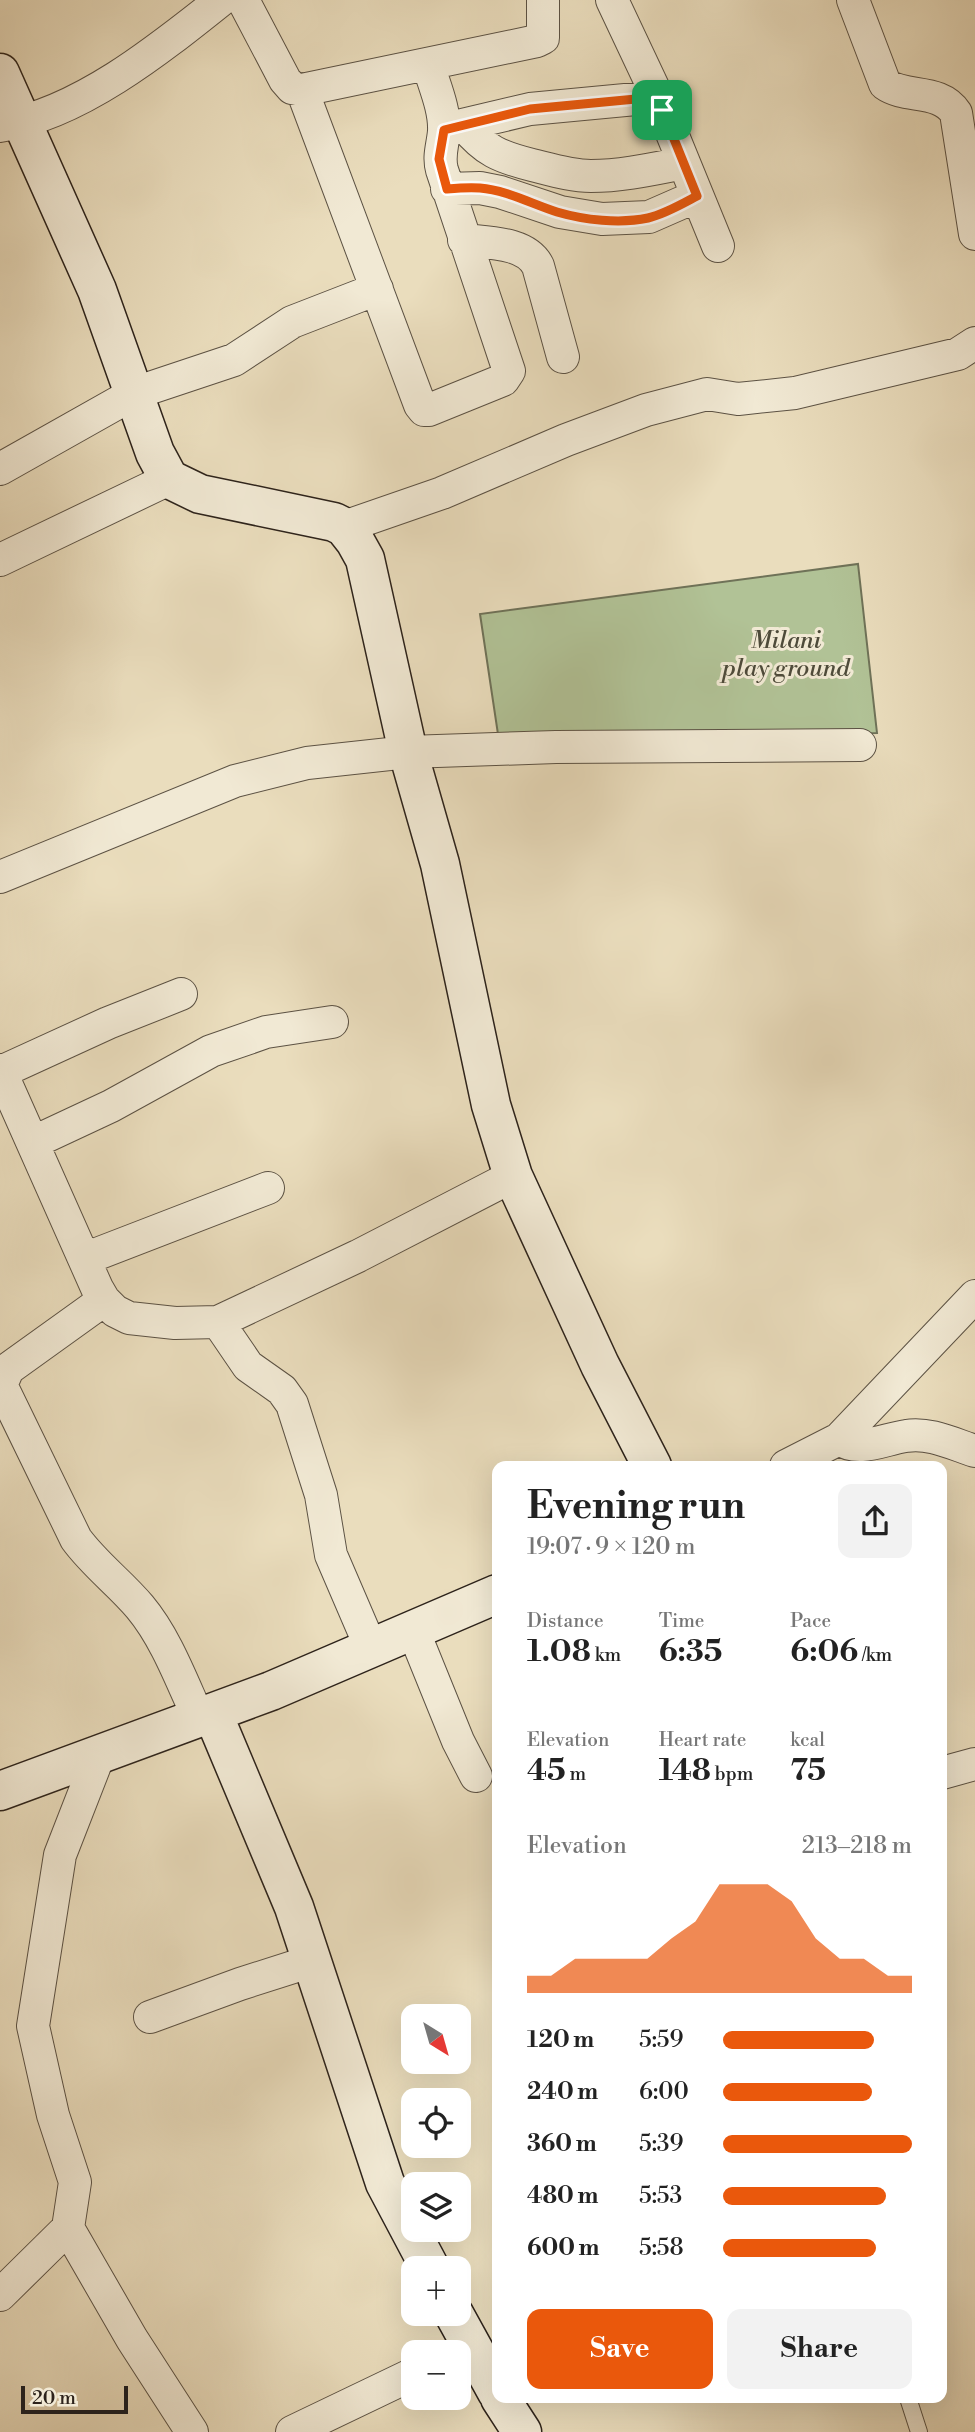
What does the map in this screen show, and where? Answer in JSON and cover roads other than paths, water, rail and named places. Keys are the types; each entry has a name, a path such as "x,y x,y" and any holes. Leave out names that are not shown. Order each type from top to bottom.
{"street":[{"path":"11,124 72,101 111,80 221,0"},
{"path":"243,0 285,80 292,88 302,90 537,41 543,38 542,1"},
{"path":"612,0 657,97 718,246"},
{"path":"853,0 885,84 943,100 956,113 975,234"},
{"path":"428,64 442,111 454,127 504,158 570,174 590,176 618,175 684,163"},
{"path":"0,73 11,124 97,290 155,453 169,479 200,494 334,522 344,527 362,550 408,752 440,864 491,1105 513,1176 600,1365 649,1461"},
{"path":"302,90 419,405 424,410 503,380 509,371 439,159 454,127"},
{"path":"454,127 530,109 657,97"},
{"path":"447,189 480,188 559,212 602,219 649,218 697,196"},
{"path":"464,240 520,249 533,257 538,266 563,357"},
{"path":"0,469 135,393 234,360 292,322 377,289"},
{"path":"344,527 442,494 566,439 657,407 706,394 738,399 795,393 958,354 975,343"},
{"path":"0,560 169,479"},
{"path":"0,877 235,781 307,763 408,752 661,745 860,745"},
{"path":"181,994 0,1071 8,1110 34,1142 104,1300 115,1311 141,1320 175,1324 218,1322 358,1256 513,1176"},
{"path":"34,1142 111,1106 222,1047 266,1032 332,1023"},
{"path":"85,1258 268,1188"},
{"path":"796,1461 838,1439 975,1296"},
{"path":"104,1300 8,1369 2,1382 4,1391 76,1539 88,1555 142,1608 206,1716 294,1906 385,2183 424,2256"},
{"path":"218,1322 248,1366 282,1390 292,1404 321,1495 331,1555 371,1648"},
{"path":"838,1439 856,1447 909,1435 926,1435 975,1451"},
{"path":"0,1791 206,1716 492,1596"},
{"path":"413,1630 458,1741 476,1776"},
{"path":"0,2295 68,2228 75,2182 53,2115 33,2026 61,1855 99,1755"},
{"path":"947,1772 975,1764"},
{"path":"150,2017 312,1961"},
{"path":"68,2228 132,2339 192,2432"},
{"path":"461,2337 492,2384"},
{"path":"292,2432 401,2380"},
{"path":"503,2403 522,2432"}],"lane":[{"path":"910,2403 919,2432"}],"park label":[{"name":"Milani play ground","path":"786,655"}]}
